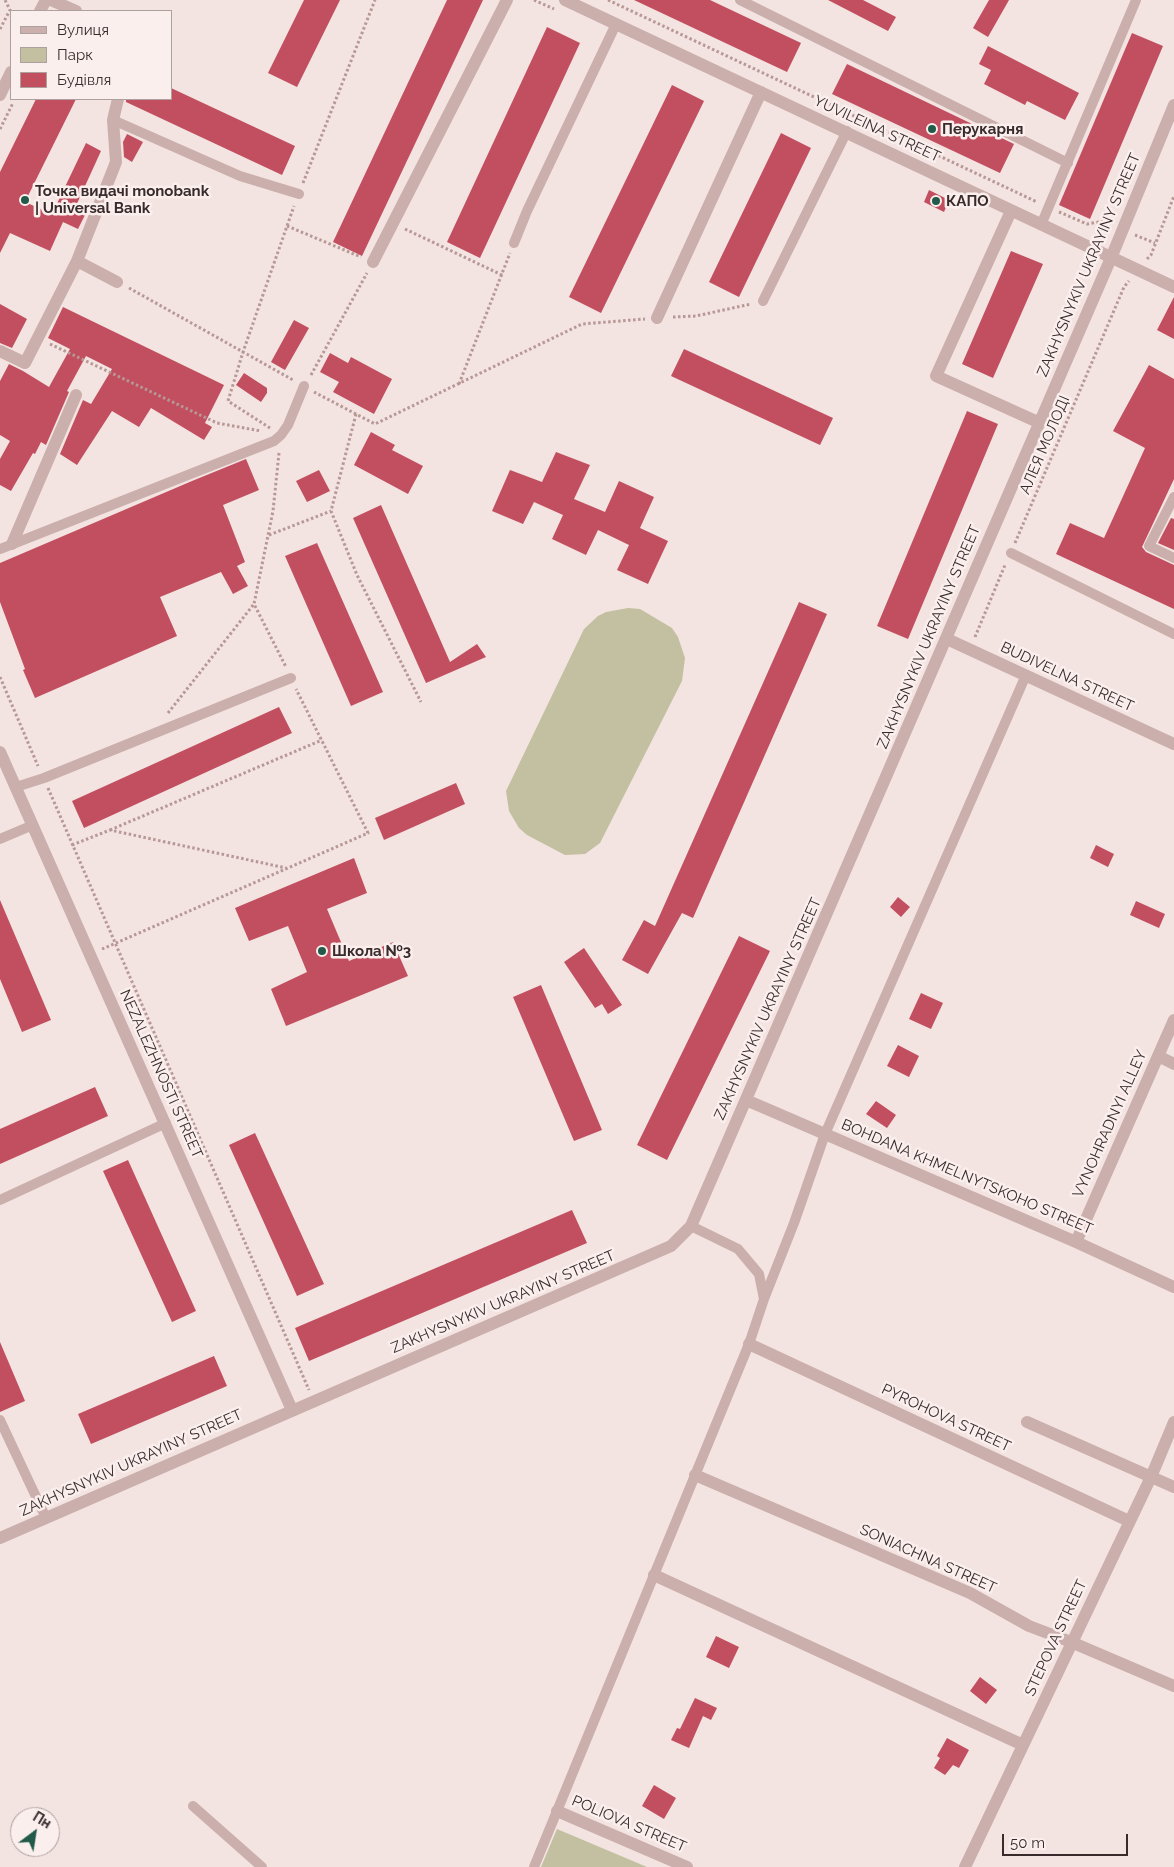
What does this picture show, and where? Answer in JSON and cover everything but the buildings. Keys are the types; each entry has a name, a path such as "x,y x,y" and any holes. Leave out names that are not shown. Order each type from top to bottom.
{"street":[{"path":"51,0 74,10"},
{"path":"373,262 507,0"},
{"name":"YUVILEINA STREET","path":"566,0 1174,287"},
{"path":"1,91 10,74"},
{"path":"657,318 761,92"},
{"path":"0,351 25,363 77,261 116,162 113,120 118,100"},
{"name":"ZAKHYSNYKIV UKRAYINY STREET","path":"0,1538 671,1246 691,1226 947,639 1123,230 1174,106"},
{"path":"1011,211 936,376 1040,423"},
{"path":"77,261 117,282"},
{"path":"6,546 76,395"},
{"name":"BUDIVELNA STREET","path":"947,639 1174,744"},
{"name":"NEZALEZHNOSTI STREET","path":"0,752 292,1410"},
{"name":"VYNOHRADNYI ALLEY","path":"1076,1242 1174,1020"},
{"path":"1158,1056 1174,1064"},
{"name":"BOHDANA KHMELNYTSKOHO STREET","path":"746,1100 1076,1242 1174,1287"},
{"name":"PYROHOVA STREET","path":"749,1344 1129,1521"},
{"path":"1027,1422 1174,1487"},
{"name":"STEPOVA STREET","path":"965,1867 1151,1477 1174,1422"},
{"name":"SONIACHNA STREET","path":"695,1475 970,1593 1029,1626 1174,1686"},
{"path":"654,1575 1023,1745"},
{"name":"POLIOVA STREET","path":"557,1811 687,1867"}],"lane":[{"path":"740,0 1068,163"},
{"path":"1041,225 1136,0"},
{"path":"514,243 527,211 616,24"},
{"path":"113,120 240,176 298,194"},
{"path":"763,301 847,131"},
{"path":"6,546 266,445 281,435 288,426 304,386"},
{"path":"1174,497 1171,509 1148,546 1174,558"},
{"path":"1011,553 1174,634"},
{"path":"534,1867 749,1344 825,1134 1026,675"},
{"path":"16,787 44,778 150,736 291,678"},
{"path":"0,840 33,825"},
{"path":"0,1200 166,1123"},
{"path":"691,1226 738,1248 759,1274 764,1299"},
{"path":"0,1420 46,1518"},
{"path":"193,1806 262,1867"}],"path":[{"path":"0,30 10,10 5,0"},
{"path":"281,435 228,401 298,194 375,0"},
{"path":"608,0 1049,208 1087,224 1105,221 1155,243 1174,196"},
{"path":"0,130 15,100"},
{"path":"393,223 502,275"},
{"path":"287,226 373,262 304,386"},
{"path":"459,384 514,243"},
{"name":"АЛЕЯ МОЛОДІ","path":"969,649 1124,287 1151,255 1155,243"},
{"path":"117,282 375,424 582,324 696,316 763,301"},
{"path":"38,338 217,422 281,435"},
{"path":"356,414 331,511 357,575 420,702"},
{"path":"150,736 254,604 273,511 281,435"},
{"path":"268,535 331,511"},
{"path":"90,954 368,833 254,604"},
{"path":"0,677 313,1401"},
{"path":"72,845 322,740"},
{"path":"110,830 286,868"}],"green space":[{"path":"628,608 640,609 672,628 678,637 685,658 682,681 600,843 585,854 565,855 527,835 519,828 509,811 506,791 584,629 598,616 606,612"},
{"path":"557,1829 647,1867 541,1867"}],"place":[{"name":"Перукарня","path":"932,129"},
{"name":"Точка видачі monobank | Universal Bank","path":"25,200"},
{"name":"КАПО","path":"936,201"},
{"name":"Школа №3","path":"322,951"}]}
